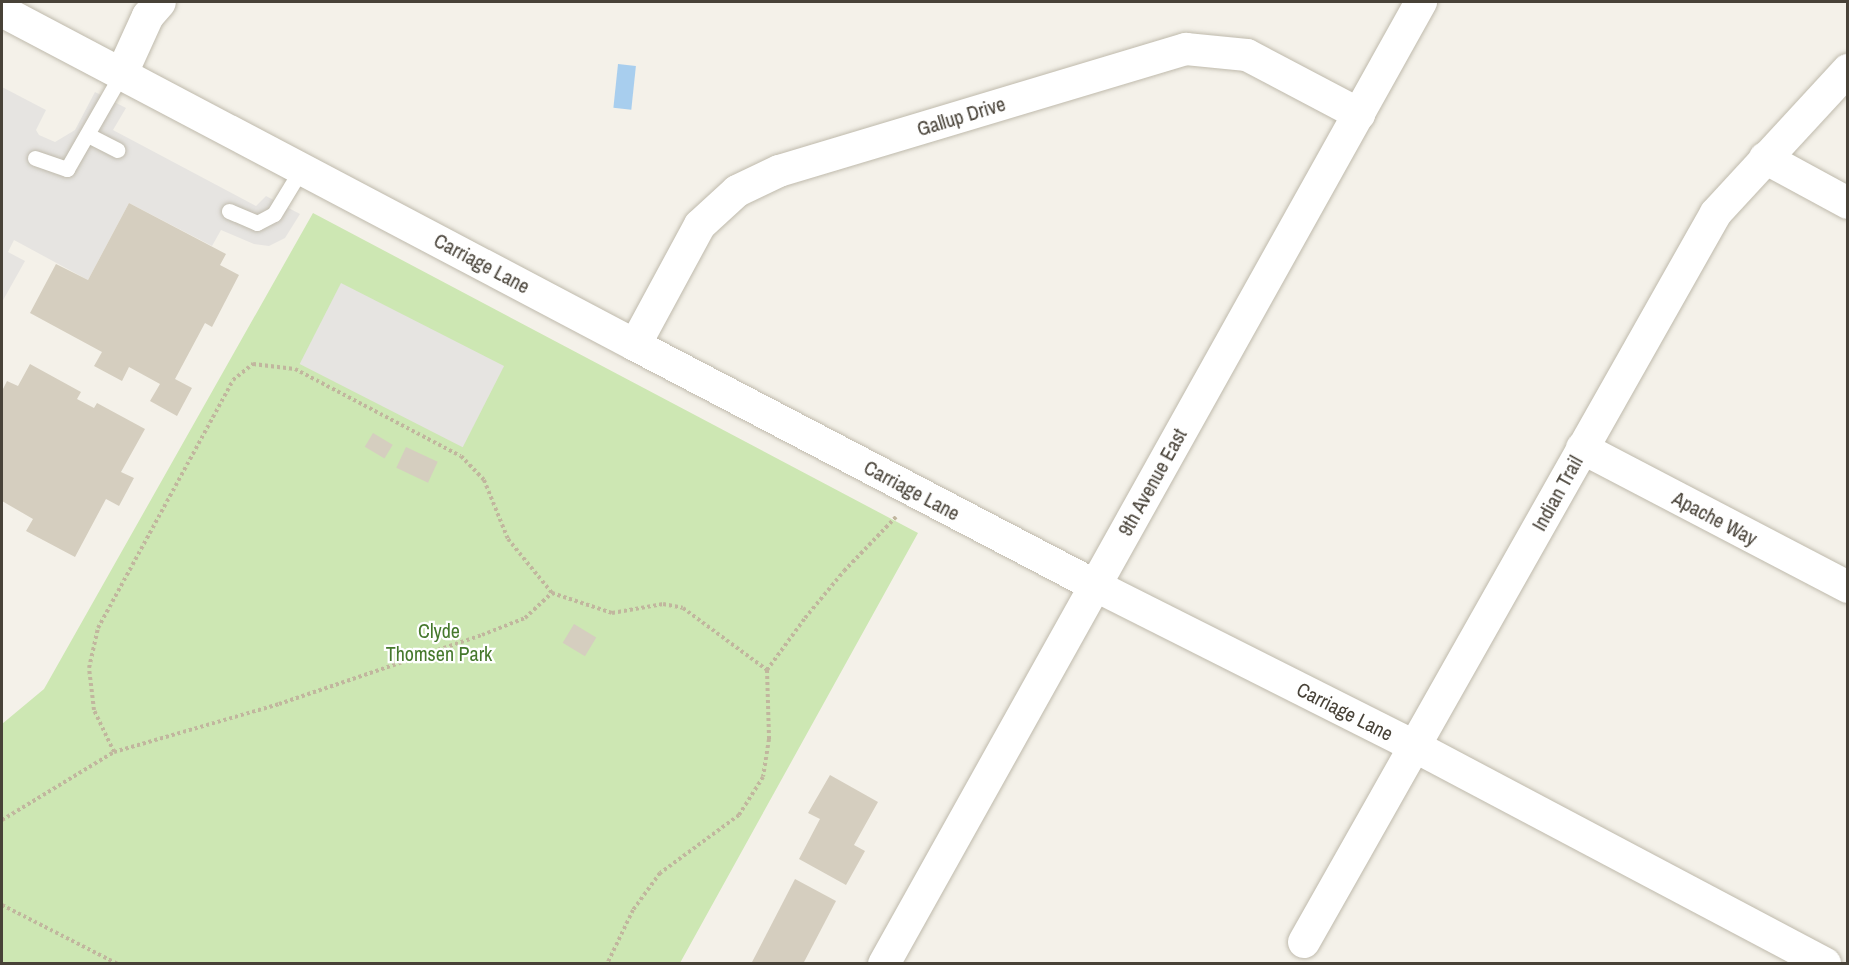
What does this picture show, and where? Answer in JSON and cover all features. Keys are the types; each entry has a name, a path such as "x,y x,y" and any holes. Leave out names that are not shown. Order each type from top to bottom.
{"street":[{"path":"122,73 148,16 160,2"},
{"name":"9th Avenue East","path":"884,963 1421,2"},
{"name":"Carriage Lane","path":"2,11 1094,585 1416,747 1818,962"},
{"name":"Gallup Drive","path":"634,345 700,225 737,191 779,171 1186,49 1246,55 1359,114"},
{"name":"Indian Trail","path":"1304,942 1716,213 1848,70"},
{"path":"1765,158 1848,203"},
{"name":"Apache Way","path":"1582,448 1848,587"}],"lane":[{"path":"34,158 67,169 122,73"},
{"path":"88,135 117,150"},
{"path":"229,211 257,223 274,214 302,168"}],"path":[{"path":"114,752 94,710 89,668 98,628 233,380 253,364 295,369 460,456 484,480 508,539 552,592 612,613 663,604 683,608 767,670"},
{"path":"608,963 633,910 660,873 739,815 763,777 768,739 767,670 818,602 896,517"},
{"path":"2,820 114,752 279,704 482,635 525,618 552,592"},
{"path":"2,905 118,963"}],"green space":[{"name":"Clyde Thomsen Park","path":"313,213 918,533 680,963 2,964 2,724 44,689"}],"shaded area":[{"path":"2,87 46,110 36,130 39,135 55,142 75,130 95,92 126,108 113,130 256,206 266,196 300,214 285,238 269,246 254,244 221,230 212,246 129,203 88,280 14,240 8,252 25,261 2,302"},
{"path":"341,283 504,366 463,447 300,364"}],"water":[{"path":"618,64 636,66 631,110 613,108"}],"building":[{"path":"129,203 226,254 220,265 239,275 212,327 205,323 175,379 192,388 177,416 150,401 160,384 129,367 122,381 94,366 102,352 30,313 56,264 88,280"},
{"path":"30,364 81,392 77,399 94,408 97,403 145,429 121,472 134,478 119,506 106,499 75,557 26,531 33,519 2,501 2,391 7,381 18,386"},
{"path":"373,433 393,445 384,459 365,447"},
{"path":"406,447 438,462 428,483 396,468"},
{"path":"574,624 596,637 585,656 563,643"},
{"path":"830,775 878,802 854,845 865,851 846,885 799,859 820,819 808,813"},
{"path":"795,879 836,901 803,964 751,964"}]}
